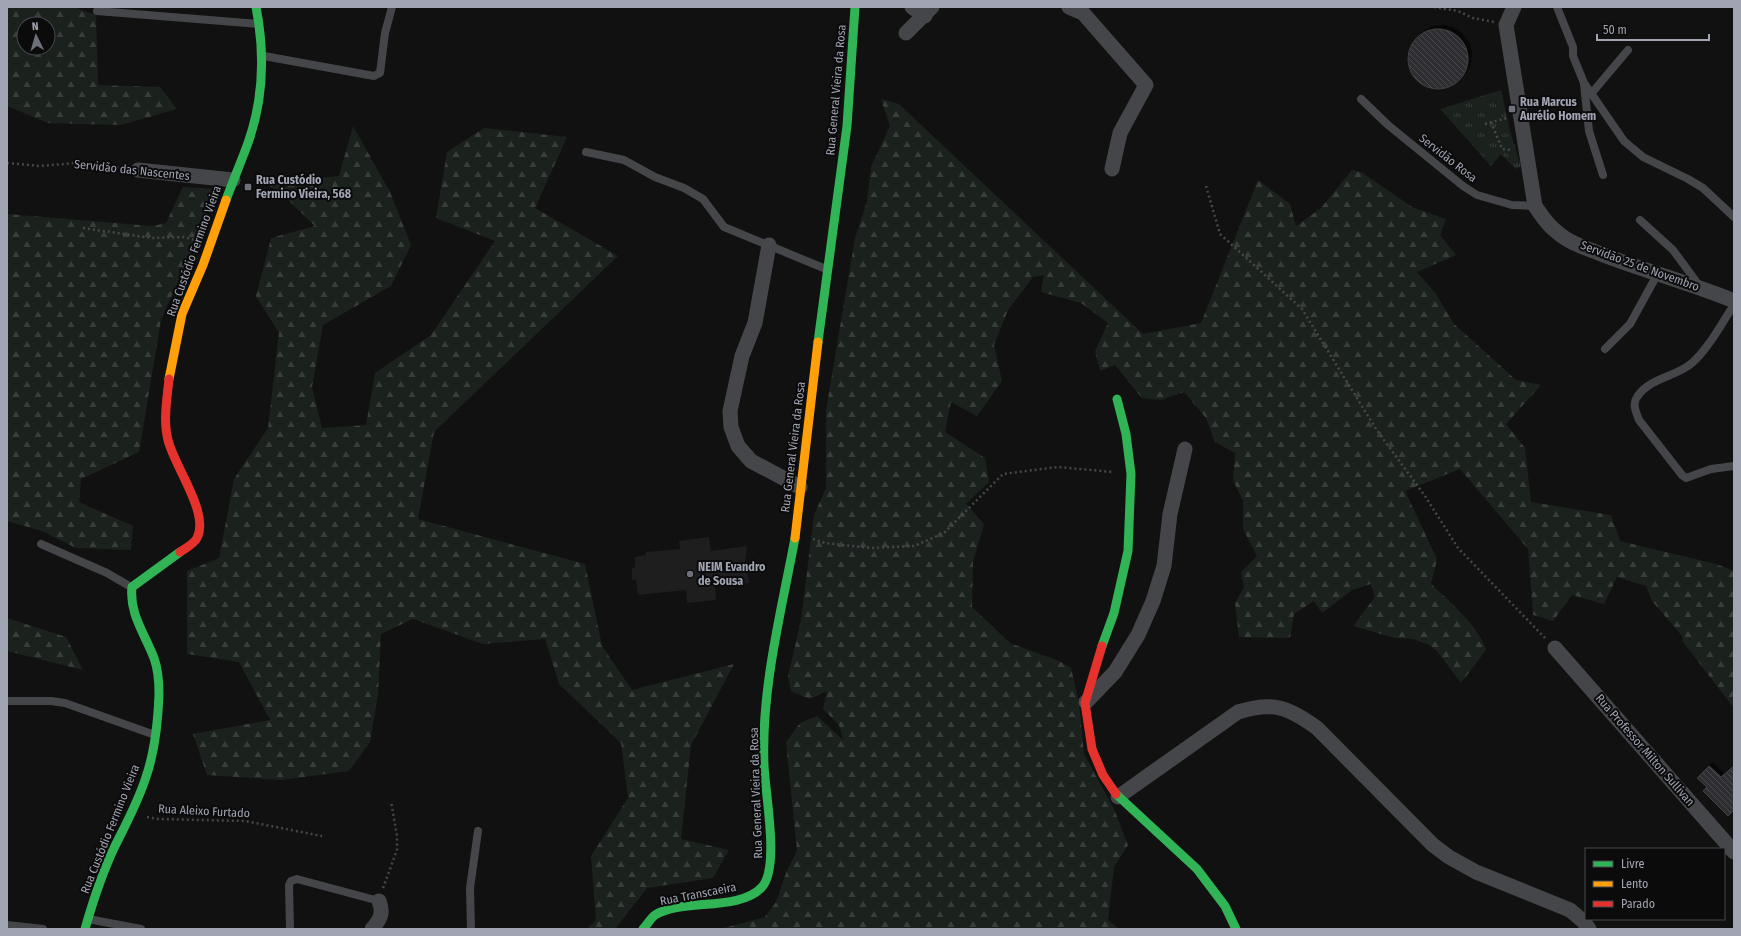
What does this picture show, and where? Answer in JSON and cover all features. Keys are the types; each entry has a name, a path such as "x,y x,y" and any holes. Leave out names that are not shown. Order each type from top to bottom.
{"street":[{"name":"Rua Custódio Fermino Vieira","path":"85,929 111,855 132,812 143,785 156,736 159,703 158,678 154,658 131,608 130,597 132,587 198,538 200,528 191,495 180,466 172,453 167,438 167,401 181,317 211,244 256,116 264,75 264,56 260,24 256,7"},
{"name":"Rua General Vieira da Rosa","path":"762,887 770,870 772,850 764,765 765,722 769,677 796,532 827,269 848,126 855,7"},
{"path":"912,7 928,11"},
{"path":"1069,7 1083,13 1146,85 1120,133 1112,169"},
{"path":"1514,7 1506,25 1535,206"},
{"path":"906,33 928,11"},
{"name":"Servidão das Nascentes","path":"138,170 233,180"},
{"name":"Servidão 25 de Novembro","path":"1535,206 1546,223 1558,234 1571,241 1657,275 1701,288 1734,301"},
{"path":"769,245 755,323 742,356 730,411 731,427 738,446 751,461 800,488"},
{"path":"1117,399 1126,434 1131,474 1128,551 1114,613 1098,658 1085,703 1092,749 1103,775 1118,797 1197,869 1225,906 1236,929"},
{"path":"1085,703 1115,672 1138,635 1153,601 1164,566 1170,514 1185,448"},
{"name":"Rua Professor Milton Sullivan","path":"1556,648 1728,845"},
{"path":"1118,797 1238,712 1257,706 1279,707 1300,716 1317,728 1433,845 1449,857 1476,872 1570,910 1583,921 1589,929"},
{"name":"Rua Transcaeira","path":"643,929 654,916 666,910 732,901 750,895 762,887"},
{"path":"372,929 381,915 382,908 379,901"}],"lane":[{"path":"264,56 374,76 380,73 385,32 392,7"},
{"path":"1557,7 1573,47 1573,56 1584,83 1624,141 1634,151 1703,188 1734,217"},
{"path":"97,11 260,24"},
{"path":"1591,94 1628,50"},
{"path":"1584,83 1589,131 1603,175"},
{"name":"Servidão Rosa","path":"1361,99 1388,126 1477,195 1512,205 1535,206"},
{"path":"586,152 624,160 655,177 684,188 704,199 724,227 827,269"},
{"path":"1640,220 1673,250 1701,288"},
{"path":"1605,350 1630,324 1657,275"},
{"path":"1734,306 1703,352 1693,363 1683,370 1642,390 1636,398 1634,410 1644,426 1682,475 1686,478 1717,468 1734,466"},
{"path":"41,544 107,573 132,587"},
{"path":"7,701 51,701 65,703 156,736"},
{"path":"471,929 470,888 478,831"},
{"path":"290,929 289,885 291,881 297,879 379,901"},
{"path":"88,919 141,929"},
{"path":"7,925 43,929"}],"path":[{"path":"1434,7 1458,11 1473,18 1506,25"},
{"path":"1485,124 1509,117"},
{"path":"1491,122 1502,148 1515,151"},
{"name":"Servidão das Nascentes","path":"7,163 40,166 75,163 138,170"},
{"path":"1206,186 1220,234 1302,309 1376,429 1424,496 1458,548 1556,648"},
{"path":"83,228 152,238 184,237 211,244"},
{"path":"796,532 825,543 871,548 914,546 944,533 1004,474 1058,467 1131,474"},
{"path":"379,901 397,850 397,836 391,802"},
{"name":"Rua Aleixo Furtado","path":"132,812 158,819 245,821 322,836"}],"shaded area":[{"name":"NEIM Evandro de Sousa","path":"709,537 711,551 747,546 745,562 749,583 715,586 716,600 687,603 686,590 638,595 636,580 632,580 632,568 635,567 635,557 646,555 646,552 680,549 679,541"}],"green space":[{"path":"7,7 73,7 96,15 98,85 160,87 177,109 121,125 48,123 7,106"},
{"path":"1501,90 1510,131 1521,166 1516,169 1501,154 1491,166 1440,109"},
{"path":"881,99 899,104 1143,334 1201,323 1258,180 1290,204 1296,226 1321,208 1352,170 1363,173 1412,207 1446,219 1440,235 1456,255 1417,272 1436,294 1454,324 1516,380 1541,385 1506,424 1525,448 1531,502 1611,515 1620,541 1716,564 1734,571 1734,708 1683,642 1682,636 1652,601 1646,586 1617,577 1604,604 1572,595 1553,621 1533,615 1528,549 1460,469 1405,491 1437,559 1431,584 1463,614 1477,632 1486,650 1461,683 1437,651 1429,645 1413,639 1395,638 1353,626 1375,597 1371,584 1352,590 1322,613 1314,601 1294,614 1290,638 1239,637 1235,603 1244,587 1241,572 1257,556 1243,529 1243,501 1233,480 1235,453 1215,442 1206,418 1184,392 1161,400 1142,398 1115,365 1100,371 1095,351 1108,323 1081,303 1041,292 1044,275 1033,277 1008,310 994,345 1002,381 977,416 951,402 945,432 985,458 989,482 966,504 984,524 973,562 972,607 1010,643 1059,661 1071,668 1079,702 1084,754 1114,809 1128,845 1114,867 1108,920 1119,929 720,929 765,917 776,902 786,873 797,850 786,742 800,723 817,716 843,740 839,725 823,709 827,691 810,699 791,691 788,676 801,620 814,515 826,488 826,410 855,238 867,201 871,167 890,126"},
{"path":"353,126 390,192 411,245 391,286 323,325 312,387 322,428 366,425 375,373 431,335 495,241 436,218 447,152 484,128 567,137 535,208 618,256 434,432 418,519 585,564 602,646 632,690 734,664 691,745 681,839 729,850 713,878 647,888 615,929 587,929 596,920 591,856 628,798 621,743 559,684 545,639 483,644 413,619 381,634 378,694 370,742 349,771 281,780 207,775 193,734 270,720 239,662 187,654 187,571 219,558 234,479 268,428 279,333 256,296 271,238 315,226 286,198 266,183 339,176"},
{"path":"183,187 219,189 161,320 139,452 81,479 79,502 133,526 131,550 76,548 42,531 7,521 7,214 152,226 166,223"},
{"path":"7,618 66,637 83,670 7,651"}],"building":[{"path":"1438,29 1455,34 1463,42 1468,59 1463,76 1455,84 1438,89 1421,84 1413,76 1408,59 1413,42 1421,34"},
{"path":"1709,766 1721,777 1734,766 1734,810 1728,816 1703,791 1707,787 1697,778"}],"traffic: fast":[{"path":"226,200 248,143 260,92 262,58 256,7"},
{"path":"818,342 847,126 855,7"},
{"path":"1102,646 1114,613 1128,551 1131,474 1126,434 1117,399"},
{"path":"643,929 655,915 666,910 739,900 752,895 762,887 767,877 771,847 764,765 766,708 773,651 795,538"},
{"path":"85,929 106,866 132,813 143,786 152,757 156,736 159,694 157,671 154,658 135,615 132,587 180,552"},
{"path":"1116,794 1197,869 1225,906 1236,929"}],"traffic: slow":[{"path":"169,379 182,314 203,265 226,200"},
{"path":"795,538 818,342"}],"traffic: jam":[{"path":"169,379 166,402 168,440 190,489 199,516 200,528 196,540 180,552"},
{"path":"1102,646 1085,703 1092,749 1103,775 1116,794"}],"place":[{"name":"Rua Marcus Aurélio Homem","path":"1512,109"},
{"name":"Rua Custódio Fermino Vieira, 568","path":"248,187"},
{"name":"NEIM Evandro de Sousa","path":"690,574"}]}
